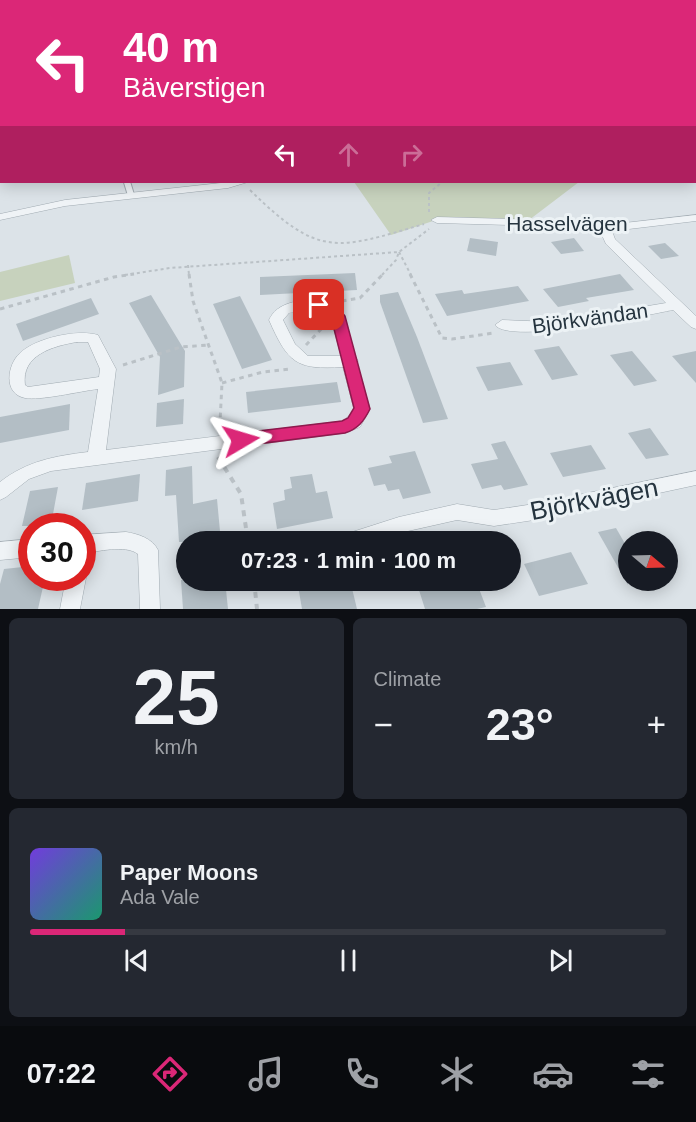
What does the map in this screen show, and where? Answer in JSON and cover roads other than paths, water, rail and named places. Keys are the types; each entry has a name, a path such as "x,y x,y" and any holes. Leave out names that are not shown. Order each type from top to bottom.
{"street":[{"path":"0,217 65,203 233,183"},
{"name":"Hasselvägen","path":"437,220 582,224 606,228 696,218"},
{"path":"606,228 610,241 696,324"},
{"path":"0,492 23,474 36,468 96,458 345,427 354,422 362,409 351,361 333,310 319,305 302,306 279,313 276,320 299,358 312,364 351,361"},
{"name":"Björkvändan","path":"502,325 552,327 677,305"},
{"path":"96,458 107,376 106,361 93,338 79,335 31,353 19,365 17,380 21,391 27,393 107,376"},
{"name":"Björkvägen","path":"380,531 457,512 494,518 696,478"},
{"path":"96,545 131,541 143,545 148,550 150,609"},
{"path":"0,551 18,549"},
{"path":"70,609 73,591"}],"lane":[{"path":"126,183 131,195"}]}
